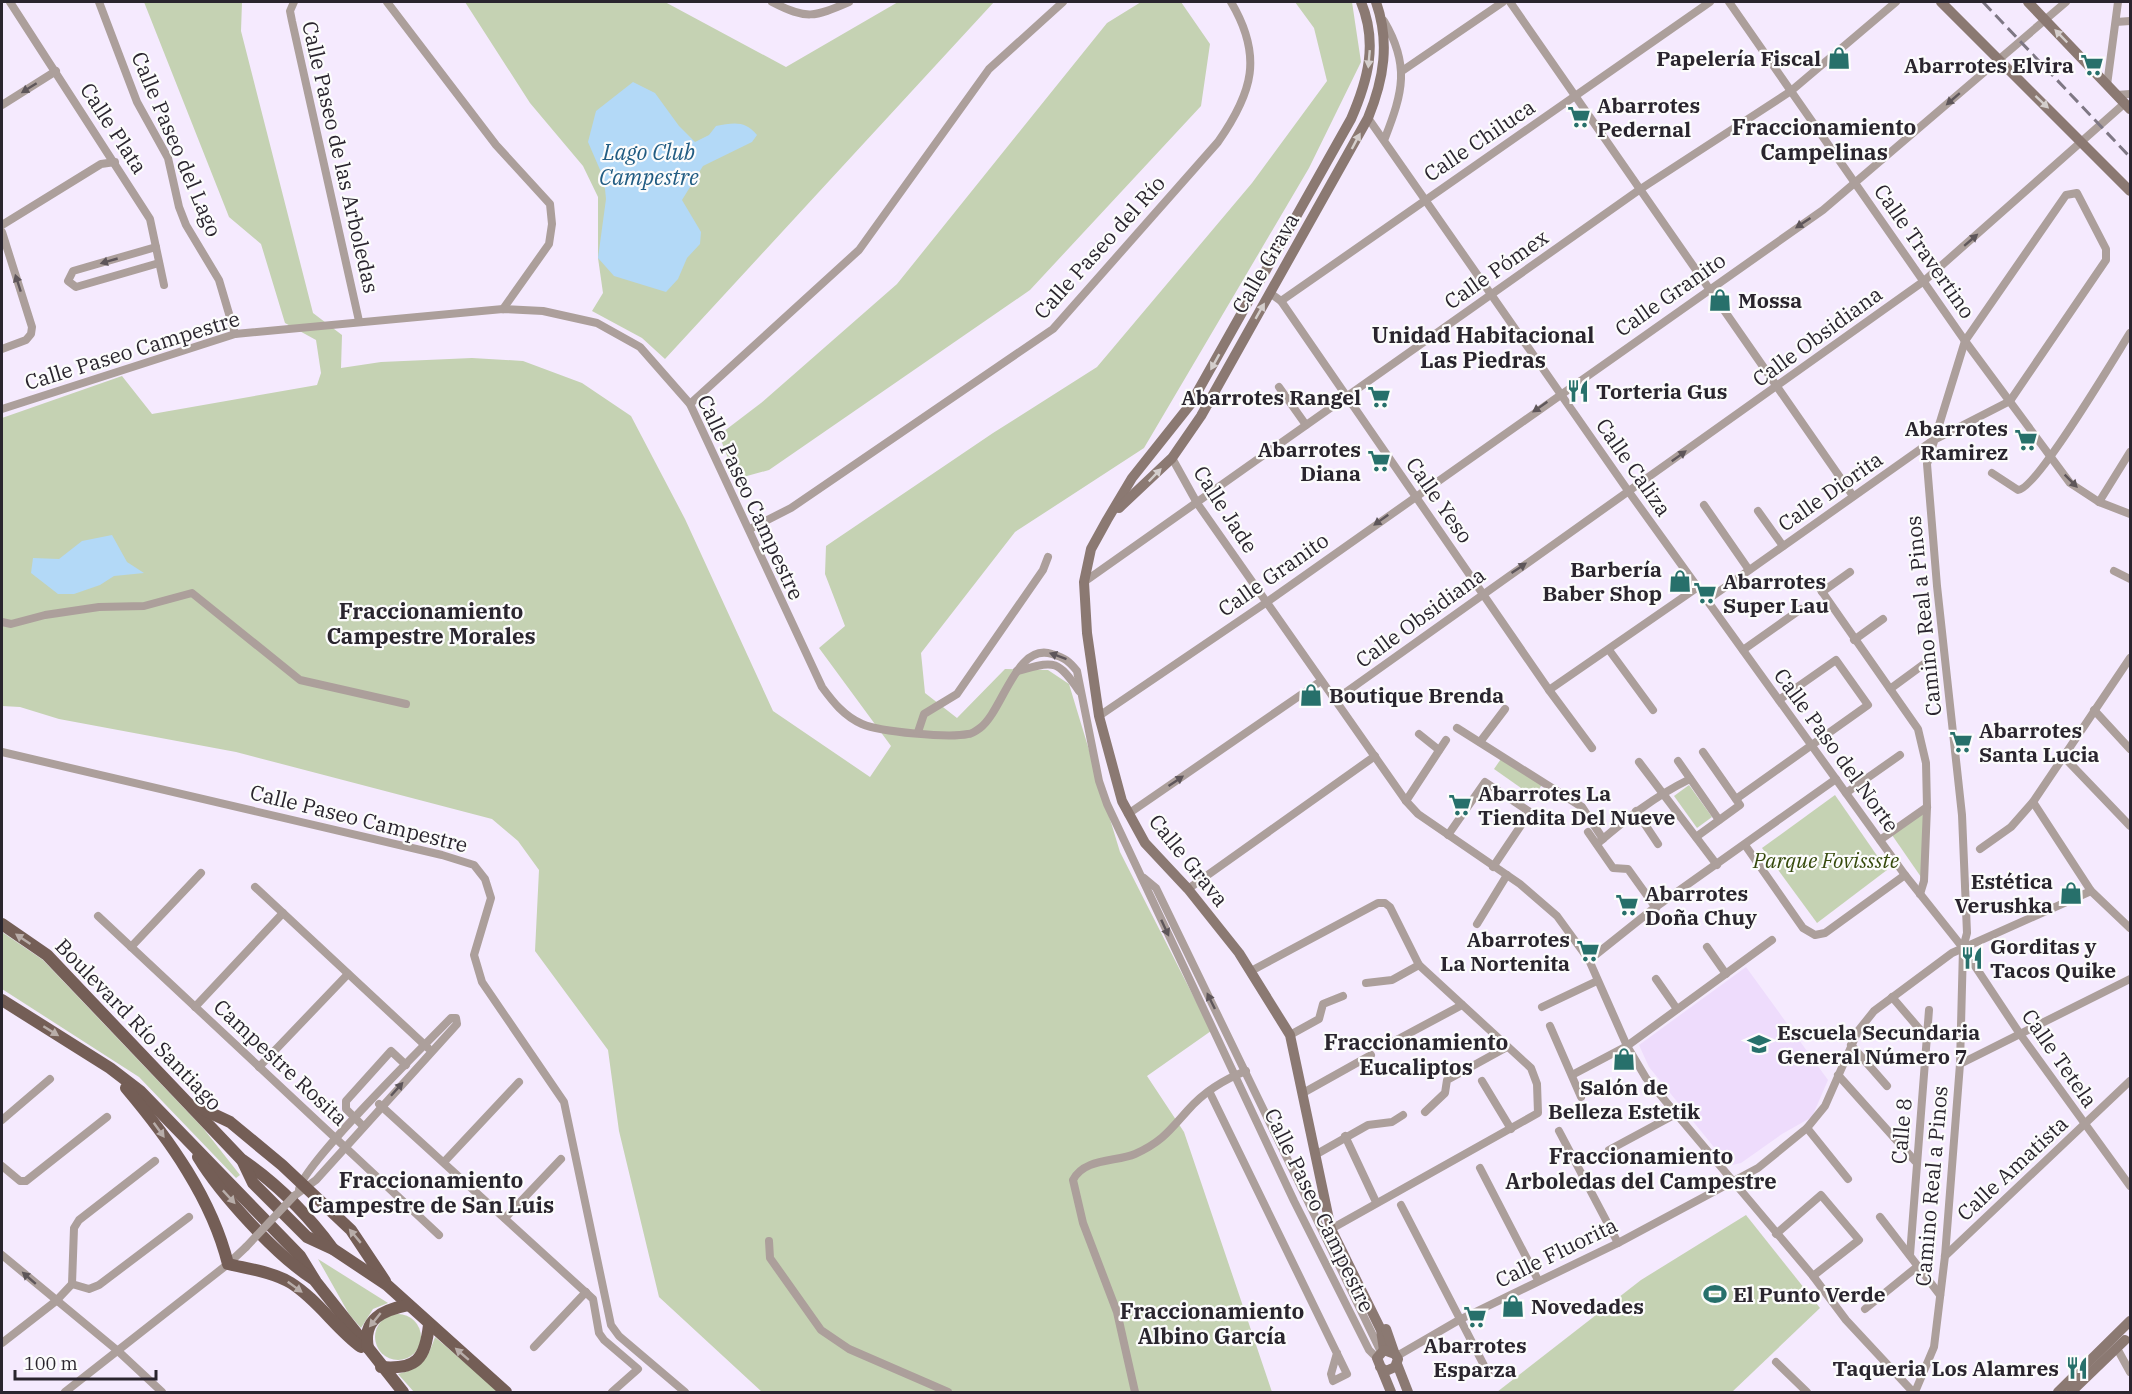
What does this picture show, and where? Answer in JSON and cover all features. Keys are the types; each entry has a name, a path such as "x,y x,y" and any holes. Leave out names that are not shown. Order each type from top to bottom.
{"main road":[{"name":"Calle Grava","path":"1361,2 1371,44 1364,88 1351,119 1190,405 1132,478 1091,549 1084,582 1087,633 1099,716 1128,814 1145,843 1188,890 1251,971 1290,1035 1332,1232 1380,1315 1387,1357"},
{"name":"Calle Grava","path":"1112,513 1172,458 1201,416 1368,118 1380,87 1383,70 1381,16 1376,2"},
{"path":"1941,2 1997,60 2084,141 2130,191"},
{"path":"2028,2 2108,85 2126,100"},
{"name":"Boulevard Río Santiago","path":"2,924 47,955 241,1159 254,1183 307,1237 333,1249 387,1285 506,1392"},
{"path":"2,1000 110,1068 140,1091 194,1150 211,1179 292,1266 316,1282 403,1392"},
{"path":"110,1068 169,1143 218,1228 228,1264 279,1277 293,1284 340,1332 372,1355"},
{"path":"190,1104 230,1122 300,1189 351,1230 365,1247 387,1285"},
{"path":"372,1355 366,1338 373,1319 389,1309 408,1305"},
{"path":"2058,1392 2130,1321"},
{"path":"381,1367 399,1368 417,1361 427,1343 429,1325"},
{"path":"2078,1392 2119,1352 2126,1339"},
{"path":"2064,1392 2126,1339"},
{"path":"2071,1392 2126,1339"},
{"path":"1387,1357 1391,1392"},
{"path":"1387,1357 1408,1392"}],"street":[{"path":"2,6 9,2"},
{"name":"Calle Plata","path":"9,2 56,71 150,219 164,285"},
{"name":"Calle Paseo del Lago","path":"99,2 137,102 168,158 179,207 186,225 219,279 235,334"},
{"name":"Calle Paseo de las Arboledas","path":"294,2 290,11 292,21 359,321"},
{"path":"387,2 496,145 549,204 552,224 549,244 503,309"},
{"path":"772,2 797,15 815,16 849,2"},
{"path":"690,404 860,250 989,69 1063,2"},
{"name":"Calle Paseo del Río","path":"750,529 791,508 1053,329 1218,142 1239,113 1248,84 1250,44 1245,25 1231,2"},
{"path":"1402,71 1503,2"},
{"path":"1510,2 1853,496"},
{"name":"Calle Chiluca","path":"1281,301 1425,198 1710,2"},
{"name":"Calle Travertino","path":"1729,2 1965,341 2070,483 2099,502 2130,514"},
{"name":"Calle Pómex","path":"1084,582 1639,190 1791,91 1896,2"},
{"name":"Calle Granito","path":"1099,716 1267,602 1561,392 1824,210 2066,2"},
{"path":"2108,85 2118,2"},
{"path":"1381,16 1398,47 1402,71 1394,116 1385,138"},
{"path":"2116,22 2130,21"},
{"path":"2,105 56,71"},
{"name":"Calle Obsidiana","path":"1335,700 1924,281 2084,141 2126,100"},
{"name":"Calle Caliza","path":"1368,118 1385,138 1629,492 1707,600"},
{"path":"101,164 103,145"},
{"path":"2,225 101,164 115,162"},
{"name":"Camino Real a Pinos","path":"1914,1392 1934,1347 1945,1256 1960,1064 1963,948 1967,933 1962,815 1928,493 1927,464 1932,441 1965,341 2066,195 2077,193 2106,249 2106,260 2010,401"},
{"path":"2,232 32,327 31,334 26,340 2,349"},
{"path":"156,247 73,271 68,281 76,287 159,262"},
{"path":"1270,293 1281,301"},
{"name":"Calle Yeso","path":"1281,301 1549,690 1592,748"},
{"name":"Calle Paseo Campestre","path":"2,409 235,334 359,321 503,309 543,311 597,323 640,347 690,404 750,529 816,677 838,708 863,724 890,730 954,736 971,734 991,716 1017,671 1033,655 1047,652 1067,658 1077,671 1099,781 1140,875 1369,1350 1387,1357"},
{"path":"1992,473 2023,490 2051,457 2130,333"},
{"path":"1279,387 1306,425"},
{"name":"Calle Diorita","path":"1707,600 1932,441 2010,401"},
{"path":"2099,502 2127,464 2130,452"},
{"name":"Calle Jade","path":"1172,458 1197,503 1406,801 1419,814 1507,875 1551,909 1589,960 1626,1046 1640,1070 1674,1115 1813,1276 1846,1320 1914,1392"},
{"path":"1704,505 1749,570"},
{"path":"1758,511 1783,546"},
{"path":"918,732 924,714 957,694 1043,570 1048,557"},
{"path":"2114,571 2130,579"},
{"path":"1822,592 1850,572"},
{"path":"1816,583 1918,729 1926,763 1927,807 1924,881 1920,894"},
{"path":"1549,690 1698,587"},
{"path":"2,622 11,624 45,615 99,607 144,606 192,593 300,681 406,704"},
{"name":"Calle Paso del Norte","path":"1707,600 1905,875 1963,948"},
{"path":"1743,650 1800,609"},
{"path":"1854,640 1883,619"},
{"path":"1609,650 1653,710"},
{"path":"1736,799 1868,705 1836,660 1779,700"},
{"path":"1890,689 1924,664"},
{"path":"1980,849 2011,827 2033,802 2062,755 2129,664"},
{"path":"1128,814 1321,681"},
{"path":"1480,742 1505,709"},
{"path":"2094,710 2130,749"},
{"path":"1457,728 1582,807 1613,868 1628,869 1656,908"},
{"path":"1419,734 1439,750"},
{"path":"1406,801 1446,740"},
{"name":"Calle Paseo Campestre","path":"2,752 442,855 474,865 485,879 491,898 474,955 482,982 564,1102 611,1325 619,1336 685,1392"},
{"path":"1696,837 1740,805 1704,753"},
{"path":"1846,792 1900,755"},
{"path":"2062,755 2130,826"},
{"path":"1188,890 1375,756"},
{"path":"1678,761 1719,820"},
{"path":"1639,762 1717,865"},
{"path":"1600,842 1635,811 1663,792 1690,778"},
{"path":"1589,960 1656,908 1836,779"},
{"path":"1448,835 1485,782 1507,796 1530,812 1494,867"},
{"path":"2033,802 2091,891 2130,928"},
{"path":"1880,840 1927,807"},
{"path":"1635,811 1658,844"},
{"path":"1588,832 1600,842"},
{"path":"1745,845 1803,928 1815,934 1825,933 1905,875"},
{"path":"131,947 201,873"},
{"name":"Calle Paseo Campestre","path":"1140,875 1155,888 1311,1206 1332,1232 1387,1357"},
{"path":"1476,924 1507,875"},
{"path":"255,887 428,1048"},
{"name":"Calle Fluorita","path":"1387,1357 1538,1280 1618,1243 1758,1168 1807,1128 1825,1106 1851,1045 1868,1018 1892,997 1952,953 2091,891"},
{"path":"1251,971 1378,903 1385,903 1390,907 1419,965 1531,1068 1537,1084 1538,1113 1376,1202 1317,1245"},
{"path":"195,1007 283,913"},
{"name":"Campestre Rosita","path":"98,916 439,1235"},
{"path":"1572,1075 1626,1046 1772,940"},
{"path":"1707,947 1726,974"},
{"name":"Calle Tetela","path":"1963,948 2020,1034 2130,1186"},
{"path":"1366,983 1392,980 1419,965"},
{"path":"260,1067 348,974"},
{"path":"1656,979 1677,1009"},
{"path":"1960,1064 2130,979"},
{"path":"1542,1007 1597,981"},
{"path":"1290,1035 1319,1018 1323,1005 1343,996"},
{"path":"1892,997 1928,1039"},
{"path":"1391,1043 1462,1005"},
{"name":"Calle 8","path":"1910,1256 1915,1161 1929,1010"},
{"path":"1213,1028 1222,1023"},
{"path":"1550,1026 1581,1097"},
{"path":"1851,1045 1887,1086"},
{"path":"1425,1112 1445,1093 1447,1080 1507,1047"},
{"path":"300,1189 336,1139 355,1118 406,1065 428,1048"},
{"path":"65,1392 228,1264 246,1247 300,1189 345,1147 382,1106 428,1048"},
{"path":"363,1126 346,1109 346,1101 391,1051 406,1065"},
{"path":"1303,1093 1371,1055"},
{"path":"1135,1392 1118,1312 1083,1223 1073,1180 1083,1168 1134,1154 1170,1133 1189,1109 1209,1091 1246,1071"},
{"path":"1838,1075 1915,1161"},
{"path":"2,1120 50,1079"},
{"path":"1482,1081 1511,1129"},
{"name":"Calle Amatista","path":"1945,1256 2130,1081"},
{"path":"444,1162 519,1082"},
{"path":"1209,1091 1337,1353 1347,1374 1333,1381 1331,1374 1337,1353"},
{"path":"374,1099 593,1299 599,1333 638,1369 612,1392"},
{"path":"1315,1155 1368,1125 1392,1122 1403,1114"},
{"path":"1609,1150 1674,1115"},
{"path":"2,1166 20,1181 26,1181 107,1117"},
{"path":"1260,1127 1270,1122"},
{"path":"1807,1128 1848,1179"},
{"path":"1559,1131 1618,1243"},
{"path":"1345,1136 1376,1202"},
{"path":"505,1218 561,1159"},
{"path":"2,1343 56,1301 72,1284 74,1228 79,1220 155,1161"},
{"path":"1480,1168 1538,1280"},
{"path":"1776,1233 1821,1195 1859,1240 1813,1276"},
{"path":"1401,1205 1489,1375"},
{"path":"1300,1211 1311,1206"},
{"path":"72,1284 89,1289 99,1285 189,1217"},
{"path":"1880,1217 1940,1295"},
{"path":"769,1241 770,1258 820,1330 849,1349 931,1388 948,1392"},
{"path":"2,1255 118,1351 162,1392"},
{"path":"1865,1309 1918,1266"},
{"path":"534,1347 586,1292"},
{"path":"2119,1352 2130,1371"},
{"path":"1776,1362 1807,1392"}],"shaded area":[{"path":"1746,967 1828,1080 1812,1117 1782,1134 1741,1163 1732,1165 1713,1146 1649,1067 1639,1045"}],"green space":[{"path":"144,2 242,2 241,31 313,313 342,335 341,368 381,362 472,358 523,361 582,383 631,416 685,519 773,711 870,777 891,746 819,648 845,626 825,574 826,546 993,433 1097,367 1252,183 1327,81 1314,28 1295,2 1352,2 1361,62 1309,168 1144,448 1015,532 921,653 925,693 957,718 1005,669 1048,670 1069,684 1120,852 1211,1031 1147,1076 1184,1132 1272,1392 762,1392 659,1297 619,1131 608,1050 535,951 539,870 518,841 492,819 236,752 59,719 20,707 2,706 2,418 122,376 152,414 317,385 321,373 316,340 285,323 261,244 229,217"},
{"path":"465,2 665,2 786,67 898,2 994,2 665,359 642,338 592,311 603,293 598,258 598,197 583,166 530,103"},
{"path":"1141,2 1181,2 1210,44 1201,106 1030,290 769,470 736,479 719,435 761,403 897,284 1107,23"},
{"path":"1503,756 1543,783 1534,797 1494,769"},
{"path":"1689,785 1712,817 1697,828 1674,796"},
{"name":"Parque Fovissste","path":"1835,795 1887,870 1817,923 1762,848"},
{"path":"1924,813 1921,877 1892,835"},
{"path":"2,932 43,960 203,1128 240,1175 236,1178 139,1077 2,989"},
{"name":"El Punto Verde","path":"1746,1215 1820,1308 1732,1392 1497,1392 1641,1280"},
{"path":"318,1259 388,1303 373,1309 361,1328 349,1314"},
{"path":"398,1314 414,1321 421,1337 414,1353 398,1360 382,1353 375,1337 382,1321"},
{"path":"435,1337 499,1392 414,1392 398,1374 413,1369 422,1362"}],"water":[{"name":"Lago Club Campestre","path":"633,82 655,93 679,126 695,142 709,135 716,126 728,124 743,125 757,135 752,142 703,166 682,200 701,232 700,244 687,258 678,279 666,292 614,276 598,258 606,199 604,179 588,142 596,111"},
{"path":"112,535 127,562 144,573 114,576 100,585 74,594 58,594 31,573 33,558 59,559 82,541"}],"railway":[{"path":"1983,2 2130,157"}],"place":[{"name":"Papelería Fiscal","path":"1839,58"},
{"name":"Abarrotes Elvira","path":"2092,65"},
{"name":"Abarrotes Pedernal","path":"1579,117"},
{"name":"Mossa","path":"1720,300"},
{"name":"Torteria Gus","path":"1578,391"},
{"name":"Abarrotes Rangel","path":"1379,397"},
{"name":"Abarrotes Ramirez","path":"2026,440"},
{"name":"Abarrotes Diana","path":"1379,461"},
{"name":"Barbería Baber Shop","path":"1680,581"},
{"name":"Abarrotes Super Lau","path":"1705,593"},
{"name":"Boutique Brenda","path":"1311,695"},
{"name":"Abarrotes Santa Lucia","path":"1961,742"},
{"name":"Abarrotes La Tiendita Del Nueve","path":"1460,805"},
{"name":"Estética Verushka","path":"2071,893"},
{"name":"Abarrotes Doña Chuy","path":"1627,905"},
{"name":"Abarrotes La Nortenita","path":"1588,951"},
{"name":"Gorditas y Tacos Quike","path":"1972,958"},
{"name":"Escuela Secundaria General Número 7","path":"1759,1044"},
{"name":"Salón de Belleza Estetik","path":"1624,1059"},
{"name":"El Punto Verde","path":"1715,1294"},
{"name":"Novedades","path":"1513,1306"},
{"name":"Abarrotes Esparza","path":"1475,1317"},
{"name":"Taqueria Los Alamres","path":"2077,1368"}],"district":[{"name":"Fraccionamiento Campelinas","path":"1824,138"},
{"name":"Unidad Habitacional Las Piedras","path":"1483,346"},
{"name":"Fraccionamiento Campestre Morales","path":"431,622"},
{"name":"Fraccionamiento Eucaliptos","path":"1416,1054"},
{"name":"Fraccionamiento Arboledas del Campestre","path":"1641,1168"},
{"name":"Fraccionamiento Campestre de San Luis","path":"431,1192"},
{"name":"Fraccionamiento Albino García","path":"1212,1322"}]}
